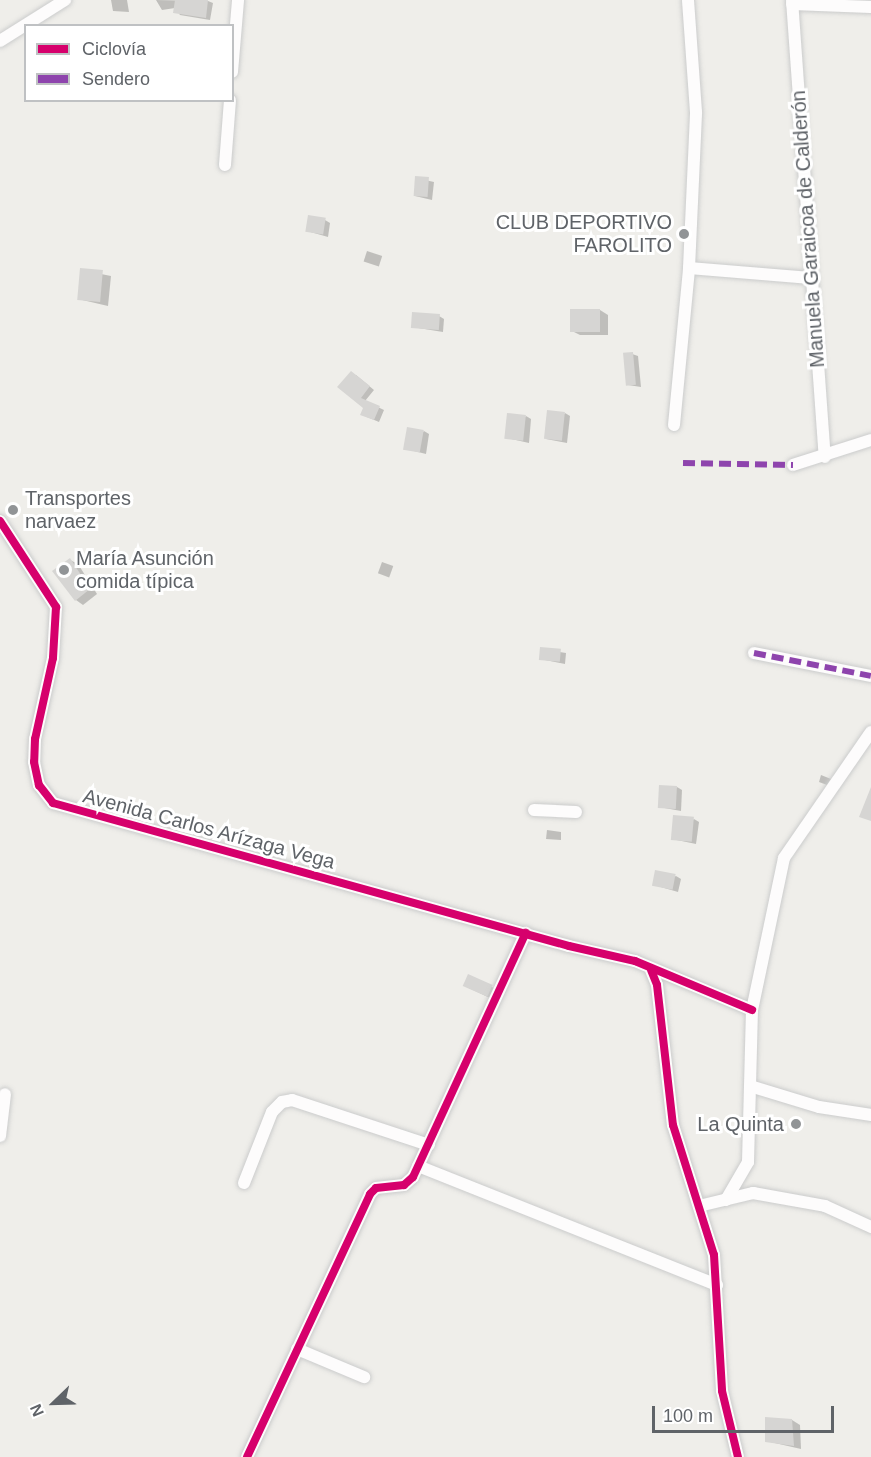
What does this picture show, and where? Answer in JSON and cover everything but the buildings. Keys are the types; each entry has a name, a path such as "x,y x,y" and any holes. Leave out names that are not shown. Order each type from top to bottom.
{"street":[{"path":"27,24 64,0"},
{"path":"234,48 238,0"},
{"path":"674,425 689,268 696,112 688,0"},
{"path":"792,2 871,7"},
{"name":"Manuela Garaicoa de Calderón","path":"792,2 825,458"},
{"path":"0,41 24,26"},
{"path":"225,165 230,102"},
{"path":"689,268 811,278"},
{"path":"793,465 825,458 871,440"},
{"name":"Avenida Carlos Arízaga Vega","path":"0,521 56,607 53,658 35,740 34,762 39,785 53,803 635,961 651,970 752,1010"},
{"path":"754,653 871,676"},
{"path":"726,1200 748,1162 752,1010 783,858 871,732"},
{"path":"534,810 576,812"},
{"path":"247,1457 370,1194 375,1188 404,1185 418,1166 526,933"},
{"path":"651,970 657,985 673,1125 714,1255 722,1391 738,1457"},
{"path":"750,1086 819,1107 871,1115"},
{"path":"0,1136 5,1094"},
{"path":"244,1183 272,1112 282,1102 292,1100 429,1145"},
{"path":"418,1166 717,1285"},
{"path":"699,1206 753,1193 825,1206 871,1227"},
{"path":"297,1349 364,1377"}],"marked path":[{"path":"683,463 793,465"},
{"path":"754,653 871,676"}],"cycle path":[{"path":"0,521 56,607 53,658 35,739 34,762 39,785 53,803 569,946 635,961 752,1010"},
{"path":"247,1457 370,1194 376,1188 404,1185 413,1177 526,933"},
{"path":"651,970 657,985 673,1125 714,1255 722,1391 738,1457"}],"place":[{"name":"CLUB DEPORTIVO FAROLITO","path":"684,234"},
{"name":"Transportes narvaez","path":"13,510"},
{"name":"María Asunción comida típica","path":"64,570"},
{"name":"La Quinta","path":"796,1124"}]}
